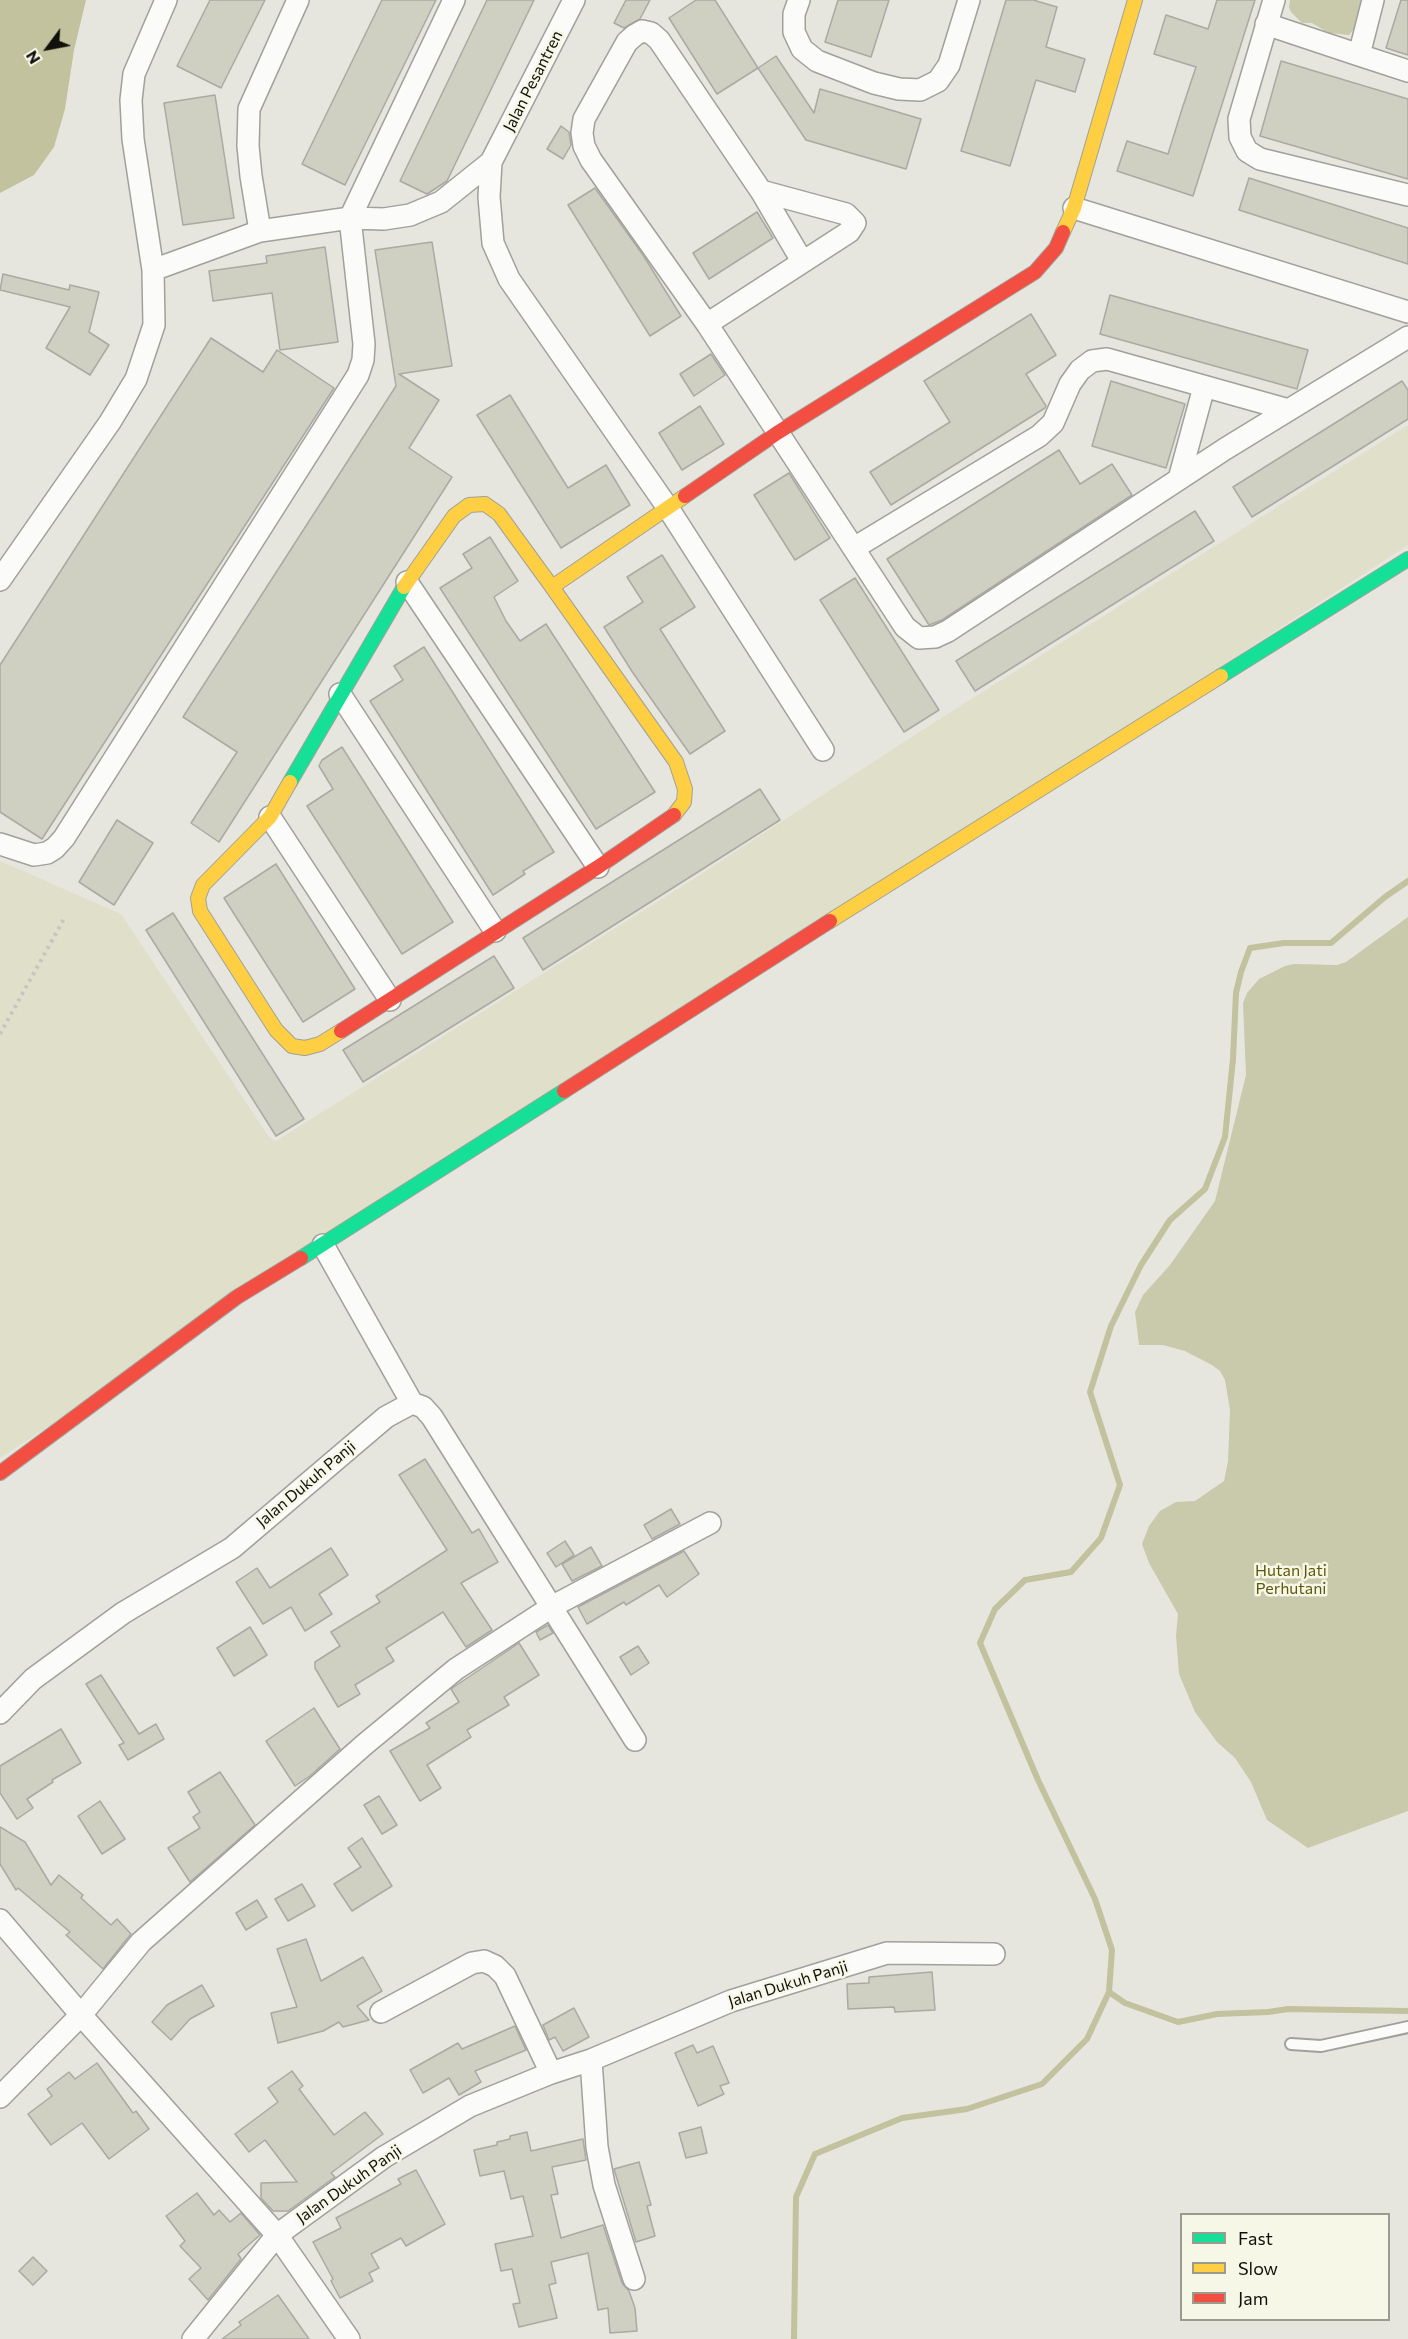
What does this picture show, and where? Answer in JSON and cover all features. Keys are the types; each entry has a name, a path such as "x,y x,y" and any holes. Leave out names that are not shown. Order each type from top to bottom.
{"street":[{"path":"3,574 110,422 136,380 154,325 153,270 133,139 131,100 134,74 166,0"},
{"path":"260,231 250,176 249,109 298,0"},
{"path":"0,844 34,855 47,853 64,838 358,375 363,360 364,344 350,218 454,0"},
{"name":"Jalan Pesantren","path":"491,162 574,0"},
{"path":"799,0 794,14 794,32 802,49 817,61 874,83 899,89 920,90 938,81 949,65 969,0"},
{"path":"552,586 777,433 1035,272 1056,248 1074,208 1135,0"},
{"path":"1274,0 1239,119 1240,137 1247,151 1260,159 1408,195"},
{"path":"1359,55 1373,0"},
{"path":"1266,24 1408,71"},
{"path":"802,261 760,190 659,40 651,33 642,31 627,42 584,119 582,133 584,146 591,160 707,324 905,627 919,638 935,637 948,631 1179,479 1408,337"},
{"path":"153,270 260,231 350,218 384,219 410,215 441,202 491,162"},
{"path":"491,162 489,197 493,243 509,279 668,507 823,750"},
{"path":"707,324 849,232 855,223 846,214 760,190"},
{"path":"1074,208 1408,312"},
{"path":"855,548 1039,436 1053,423 1070,384 1080,370 1092,361 1107,359 1289,410"},
{"path":"1179,479 1204,387"},
{"path":"485,504 499,514 552,586 676,762 685,789 684,802 673,816 598,867 320,1044 305,1048 292,1046 276,1030 200,911 198,898 203,885 270,817 407,582 454,516 469,505 485,504"},
{"path":"0,1473 237,1297 323,1245 775,956 1408,559"},
{"path":"407,582 598,867"},
{"path":"340,694 495,932"},
{"path":"270,817 390,1000"},
{"path":"323,1245 412,1403 423,1407 432,1417 635,1740"},
{"name":"Jalan Dukuh Panji","path":"0,1713 33,1679 123,1613 232,1548 386,1417 412,1403"},
{"path":"0,2097 81,2015 141,1942 363,1744 456,1669 552,1606 710,1523"},
{"path":"0,1920 81,2015 277,2235 349,2339"},
{"name":"Jalan Dukuh Panji","path":"192,2339 277,2235 394,2151 470,2106 551,2073 591,2060 731,2001 887,1953 994,1954"},
{"path":"381,2012 471,1963 484,1961 495,1966 505,1976 551,2073"},
{"path":"591,2060 597,2147 604,2185 634,2279"}],"lane":[{"path":"1291,2044 1321,2046 1408,2027"}],"path":[{"path":"0,1034 65,917"}],"shaded area":[{"path":"0,0 86,0 74,50 65,109 54,147 34,175 0,193"},
{"path":"1408,425 1408,545 0,1458 0,861 121,914 269,1137 276,1141 689,882 930,725"}],"green space":[{"path":"1290,0 1363,0 1359,23 1349,35 1329,33 1312,23 1302,23 1291,12"},
{"name":"Hutan Jati Perhutani","path":"1408,917 1408,1811 1308,1848 1267,1820 1251,1782 1235,1758 1217,1742 1195,1712 1179,1674 1176,1636 1178,1614 1149,1563 1142,1544 1149,1526 1160,1511 1176,1502 1195,1501 1224,1481 1228,1461 1230,1410 1225,1380 1220,1371 1212,1365 1185,1351 1163,1345 1139,1345 1135,1312 1143,1295 1170,1265 1215,1201 1246,1075 1243,1003 1247,993 1259,979 1285,966 1294,964 1337,965 1346,962"}],"building":[{"path":"210,0 265,0 221,88 177,66"},
{"path":"382,0 436,0 345,185 302,164"},
{"path":"487,0 534,0 447,181 427,194 400,181"},
{"path":"626,0 650,0 640,19 624,28 614,23"},
{"path":"696,0 715,0 758,68 717,94 669,18"},
{"path":"838,0 889,0 871,57 825,42"},
{"path":"1006,0 1033,0 1057,7 1046,47 1085,59 1075,92 1036,80 1010,166 961,151"},
{"path":"1217,0 1255,0 1193,196 1117,171 1127,141 1168,154 1196,67 1154,54 1166,15 1208,29"},
{"path":"1401,0 1408,0 1408,55 1386,48"},
{"path":"776,56 814,113 820,89 921,119 906,169 806,140 758,68"},
{"path":"1281,61 1408,99 1408,179 1260,136"},
{"path":"215,95 234,218 183,225 164,103"},
{"path":"561,126 569,132 571,145 563,159 547,149"},
{"path":"1249,178 1408,228 1408,264 1239,210"},
{"path":"595,188 643,255 681,316 650,336 568,205"},
{"path":"757,212 773,238 709,279 693,253"},
{"path":"432,242 452,366 399,374 439,400 409,448 452,477 219,842 191,823 237,752 183,717 396,386 375,250"},
{"path":"325,247 338,342 280,350 272,293 213,301 209,271 267,263 266,256"},
{"path":"3,274 69,290 70,285 99,292 89,332 109,345 90,375 46,348 70,307 0,290"},
{"path":"1110,295 1308,350 1297,389 1100,334"},
{"path":"1031,314 1056,355 1026,374 1046,406 1045,408 891,505 870,472 950,422 924,381"},
{"path":"211,338 263,372 277,350 334,388 42,839 0,812 0,665"},
{"path":"711,354 725,375 694,396 680,374"},
{"path":"1111,381 1185,404 1166,468 1092,446"},
{"path":"1402,381 1408,390 1408,419 1252,517 1233,487"},
{"path":"510,395 568,488 606,465 630,505 561,548 477,415"},
{"path":"700,406 724,444 682,470 659,433"},
{"path":"1059,450 1080,484 1112,464 1132,495 942,620 929,625 887,559"},
{"path":"789,473 830,538 795,560 754,495"},
{"path":"1195,511 1214,541 975,691 956,661"},
{"path":"490,537 518,581 494,597 506,621 520,641 546,624 655,792 596,829 440,588 472,568 463,554"},
{"path":"662,555 695,607 660,629 725,731 690,754 604,627 643,602 627,577"},
{"path":"855,578 939,710 904,732 820,600"},
{"path":"424,647 554,852 523,871 525,874 493,895 370,701 403,680 394,666"},
{"path":"342,747 453,922 402,954 307,806 333,789 319,766 322,760"},
{"path":"760,789 780,820 543,970 523,938"},
{"path":"117,820 153,843 114,905 79,882"},
{"path":"276,864 355,989 303,1022 224,898"},
{"path":"173,913 304,1119 276,1136 146,930"},
{"path":"494,956 514,988 363,1082 343,1050"},
{"path":"425,1459 472,1533 479,1529 498,1562 461,1583 492,1630 466,1647 443,1612 386,1648 394,1661 355,1685 360,1694 338,1707 315,1668 315,1662 340,1646 331,1632 380,1602 376,1596 447,1550 399,1475"},
{"path":"671,1509 680,1524 652,1539 644,1525"},
{"path":"565,1541 574,1555 556,1567 547,1553"},
{"path":"591,1547 602,1566 572,1581 562,1564"},
{"path":"331,1548 348,1575 319,1594 332,1614 305,1631 291,1607 263,1624 236,1582 257,1568 270,1588"},
{"path":"684,1551 699,1574 667,1597 659,1585 626,1605 624,1602 587,1624 578,1607"},
{"path":"548,1625 553,1633 540,1640 536,1632"},
{"path":"250,1627 267,1655 234,1676 217,1648"},
{"path":"519,1643 539,1675 504,1697 509,1705 467,1730 471,1737 427,1765 441,1788 420,1801 390,1751 430,1728 426,1723 459,1702 451,1689"},
{"path":"638,1646 649,1663 631,1675 620,1657"},
{"path":"101,1675 139,1734 156,1724 164,1739 128,1760 119,1745 124,1743 86,1684"},
{"path":"314,1708 340,1749 310,1776 295,1786 266,1741"},
{"path":"61,1729 81,1763 52,1780 53,1782 27,1799 33,1808 17,1819 0,1793 0,1766"},
{"path":"220,1772 255,1825 190,1882 168,1848 200,1828 193,1817 200,1812 188,1792"},
{"path":"379,1796 397,1825 382,1834 364,1805"},
{"path":"100,1801 125,1839 102,1854 78,1816"},
{"path":"0,1827 25,1842 51,1885 59,1875 83,1895 81,1898 111,1925 117,1919 131,1934 103,1969 66,1935 70,1932 18,1888 16,1890 0,1864"},
{"path":"362,1838 392,1886 352,1911 334,1884 361,1867 348,1848"},
{"path":"302,1884 315,1906 288,1921 275,1899"},
{"path":"257,1900 267,1917 246,1930 236,1913"},
{"path":"306,1939 321,1981 363,1957 382,1991 357,2006 369,2020 343,2027 339,2022 323,2031 278,2043 271,2013 297,2007 277,1949"},
{"path":"932,1972 935,2010 895,2012 894,2007 848,2009 847,1984 869,1983 869,1977"},
{"path":"202,1985 214,2006 190,2019 171,2040 152,2022 167,2005"},
{"path":"574,2008 589,2037 563,2051 555,2037 549,2040 543,2025"},
{"path":"515,2026 526,2050 475,2071 481,2082 459,2095 449,2078 423,2093 410,2070 458,2043 462,2049"},
{"path":"693,2045 697,2053 713,2046 729,2083 720,2086 724,2094 698,2106 675,2053"},
{"path":"97,2063 133,2113 136,2111 149,2129 109,2159 82,2123 51,2145 28,2114 52,2096 47,2089 69,2072 75,2079"},
{"path":"292,2071 303,2086 299,2089 334,2135 365,2112 383,2134 331,2173 335,2177 288,2211 273,2211 261,2198 261,2183 297,2182 265,2140 249,2152 235,2134 278,2102 268,2088"},
{"path":"701,2127 707,2153 686,2158 679,2133"},
{"path":"527,2132 531,2151 583,2139 586,2160 552,2167 558,2194 551,2195 561,2238 603,2225 622,2283 629,2291 635,2308 637,2331 610,2333 608,2308 598,2310 588,2253 551,2262 556,2283 549,2285 557,2318 519,2327 513,2304 520,2303 512,2269 501,2271 495,2244 533,2236 523,2196 511,2199 504,2171 480,2176 474,2150 497,2145 497,2142 510,2139 510,2136"},
{"path":"639,2162 651,2205 647,2206 655,2236 636,2242 614,2169"},
{"path":"416,2170 445,2224 406,2246 401,2238 371,2254 379,2268 369,2273 373,2281 340,2298 331,2281 333,2279 313,2242 341,2228 336,2218 401,2184 398,2179"},
{"path":"197,2193 214,2215 219,2210 230,2222 241,2213 260,2235 238,2254 241,2259 208,2300 189,2279 201,2268 180,2246 185,2241 166,2216"},
{"path":"33,2257 47,2271 33,2285 19,2271"},
{"path":"278,2295 309,2339 222,2339 241,2325 239,2322"}],"waterway":[{"path":"794,2339 796,2197 815,2154 902,2118 967,2109 1042,2084 1087,2039 1109,1992 1112,1950 1095,1899 1038,1780 980,1643 995,1609 1025,1580 1071,1572 1101,1538 1120,1485 1090,1392 1111,1326 1141,1265 1170,1220 1205,1189 1225,1137 1233,1059 1236,993 1250,948 1284,943 1331,943 1385,897 1408,881"},
{"path":"1109,1992 1125,2003 1178,2022 1217,2014 1288,2009 1408,2011"}],"traffic: fast":[{"path":"1221,676 1408,559"},
{"path":"290,782 404,587"},
{"path":"301,1258 564,1091"}],"traffic: slow":[{"path":"1063,232 1074,208 1135,0"},
{"path":"674,815 684,802 685,789 676,762 552,587 685,496"},
{"path":"404,587 454,516 469,505 485,504 499,514 552,587"},
{"path":"830,921 1221,676"},
{"path":"290,782 270,817 203,885 198,898 200,911 276,1030 292,1046 305,1048 320,1044 341,1031"}],"traffic: jam":[{"path":"685,496 777,433 1035,272 1056,248 1063,232"},
{"path":"341,1031 598,867 674,815"},
{"path":"564,1091 830,921"},
{"path":"0,1473 237,1297 301,1258"}]}
